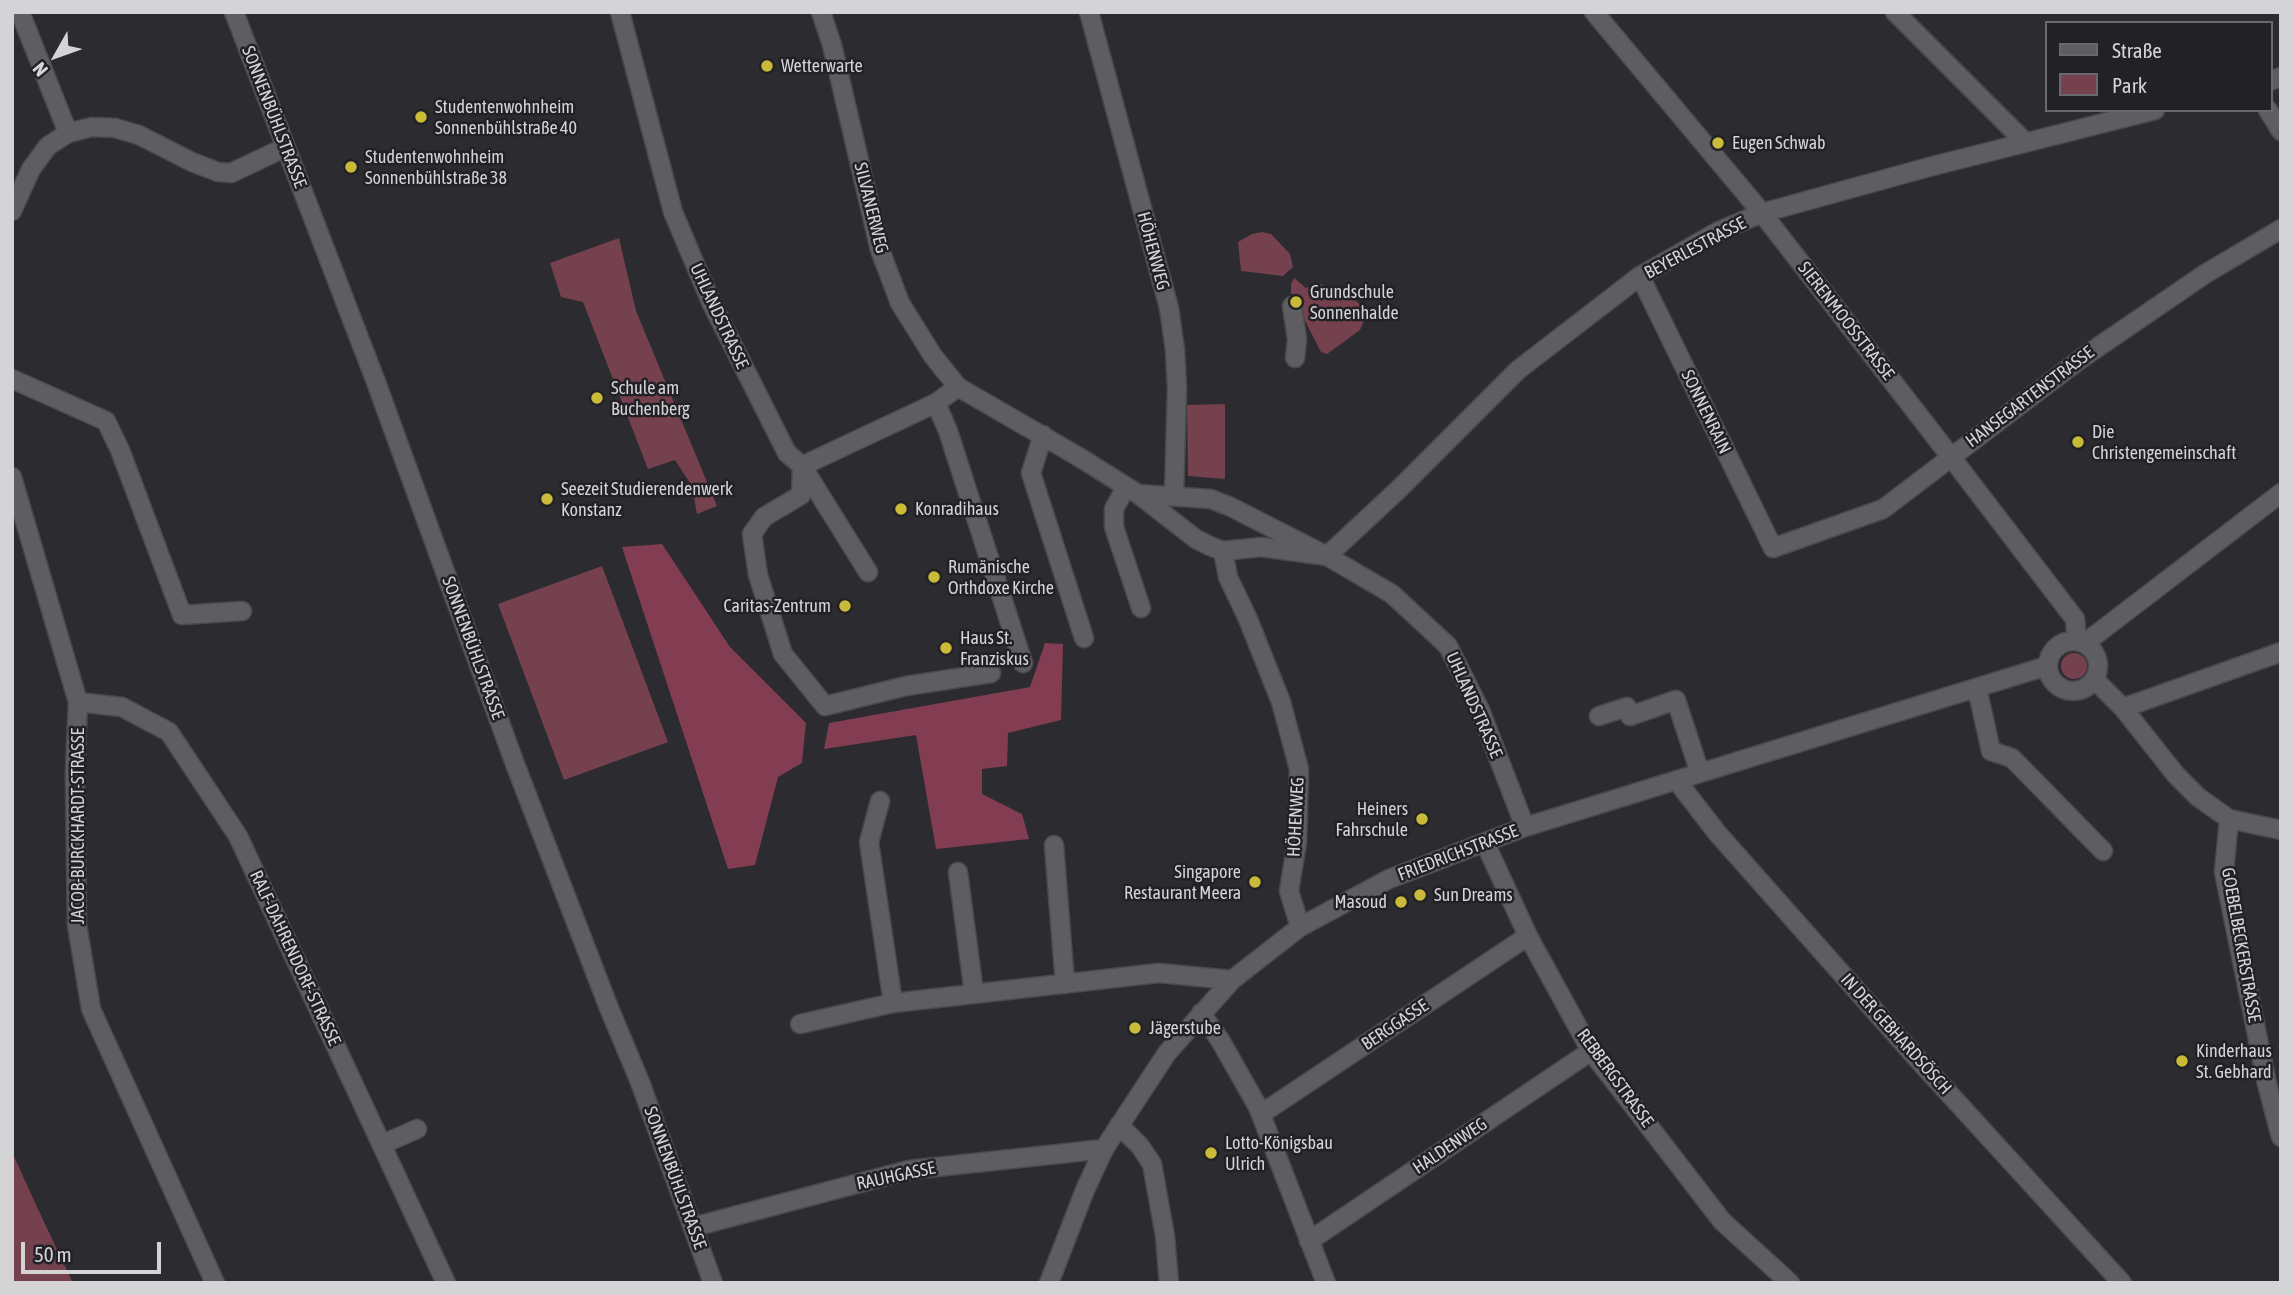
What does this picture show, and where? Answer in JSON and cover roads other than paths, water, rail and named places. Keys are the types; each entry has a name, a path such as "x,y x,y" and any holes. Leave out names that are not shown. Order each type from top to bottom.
{"street":[{"path":"20,12 68,133"},
{"name":"SONNENBÜHLSTRASSE","path":"234,12 380,395 515,764 640,1082 713,1283"},
{"name":"UHLANDSTRASSE","path":"620,12 673,212 711,302 787,453 802,466 868,572"},
{"name":"SILVANERWEG","path":"821,12 832,45 880,250 900,303 933,356 958,387"},
{"name":"HÖHENWEG","path":"1089,12 1169,308 1177,388 1174,496"},
{"name":"SIERENMOOSSTRASSE","path":"1594,12 1762,213 1951,457 2075,619 2081,642"},
{"path":"1895,12 2025,142"},
{"name":"BEYERLESTRASSE","path":"1327,556 1399,489 1518,370 1640,276 1717,232 1762,213 2147,112"},
{"path":"2269,112 2281,131"},
{"path":"12,211 31,169 48,146 68,133 92,127 115,128 139,135 205,167 231,173 286,147"},
{"name":"HANSEGARTENSTRASSE","path":"1773,548 1883,509 2082,358 2205,274 2281,229"},
{"name":"SONNENRAIN","path":"1640,276 1773,548"},
{"path":"1292,306 1297,339 1295,358"},
{"path":"12,379 106,421 125,463 182,615 242,611"},
{"path":"958,387 936,403 802,466 801,495 764,517 752,534 758,575 783,653 824,706 906,687 991,673"},
{"name":"UHLANDSTRASSE","path":"958,387 1043,435 1132,491 1196,539 1223,551 1261,547 1327,556"},
{"path":"936,403 948,431 1023,663"},
{"path":"1043,435 1031,473 1084,638"},
{"name":"JACOB-BURCKHARDT-STRASSE","path":"12,477 78,702 75,772 76,925 91,1009 215,1283"},
{"path":"1132,491 1114,509 1115,527 1141,608"},
{"name":"UHLANDSTRASSE","path":"1132,491 1211,499 1327,556 1392,594 1448,646 1480,710 1525,827"},
{"path":"2081,642 2281,493"},
{"name":"HÖHENWEG","path":"1223,551 1228,577 1281,702 1298,769 1297,842 1289,891 1300,927"},
{"path":"2064,642 2081,642 2092,648 2099,664 2095,680 2078,691 2064,690 2054,682 2047,666 2054,650 2064,642"},
{"path":"2123,708 2281,652"},
{"name":"FRIEDRICHSTRASSE","path":"1049,1283 1104,1149 1167,1053 1232,980 1300,927 1389,880 1525,827 2047,666"},
{"path":"2095,680 2123,708 2176,775 2198,797 2229,819 2281,830"},
{"path":"1977,688 1991,751 2012,758 2103,851"},
{"path":"1599,716 1627,707 1630,716 1676,700 1700,774"},
{"name":"RALF-DAHRENDORF-STRASSE","path":"78,702 122,707 170,732 238,836 446,1283"},
{"name":"IN DER GEBHARDSÖSCH","path":"1677,780 1718,834 1913,1054 2122,1283"},
{"path":"880,801 869,842 893,1003"},
{"name":"GOEBELBECKERSTRASSE","path":"2229,819 2224,872 2267,1084 2281,1137"},
{"name":"REBBERGSTRASSE","path":"1485,843 1528,936 1591,1051 1722,1221 1790,1283"},
{"path":"1054,845 1065,984"},
{"path":"958,872 974,993"},
{"name":"BERGGASSE","path":"1262,1114 1528,936"},
{"path":"800,1024 893,1003 1159,973 1232,980"},
{"path":"1200,1013 1220,1040 1262,1114 1326,1283"},
{"name":"HALDENWEG","path":"1309,1241 1591,1051"},
{"path":"1119,1125 1140,1146 1152,1164 1165,1236 1168,1283"},
{"path":"383,1144 417,1129"},
{"name":"RAUHGASSE","path":"693,1227 908,1170 1104,1149"}],"place":[{"name":"Wetterwarte","path":"767,66"},
{"name":"Studentenwohnheim Sonnenbühlstraße 40","path":"421,117"},
{"name":"Eugen Schwab","path":"1718,143"},
{"name":"Studentenwohnheim Sonnenbühlstraße 38","path":"351,167"},
{"name":"Grundschule Sonnenhalde","path":"1296,302"},
{"name":"Schule am Buchenberg","path":"597,398"},
{"name":"Die Christengemeinschaft","path":"2078,442"},
{"name":"Seezeit Studierendenwerk Konstanz","path":"547,499"},
{"name":"Konradihaus","path":"901,509"},
{"name":"Rumänische Orthdoxe Kirche","path":"934,577"},
{"name":"Caritas-Zentrum","path":"845,606"},
{"name":"Haus St. Franziskus","path":"946,648"},
{"name":"Heiners Fahrschule","path":"1422,819"},
{"name":"Singapore Restaurant Meera","path":"1255,882"},
{"name":"Sun Dreams","path":"1420,895"},
{"name":"Masoud","path":"1401,902"},
{"name":"Jägerstube","path":"1135,1028"},
{"name":"Kinderhaus St. Gebhard","path":"2182,1061"},
{"name":"Lotto-Königsbau Ulrich","path":"1211,1153"}]}
